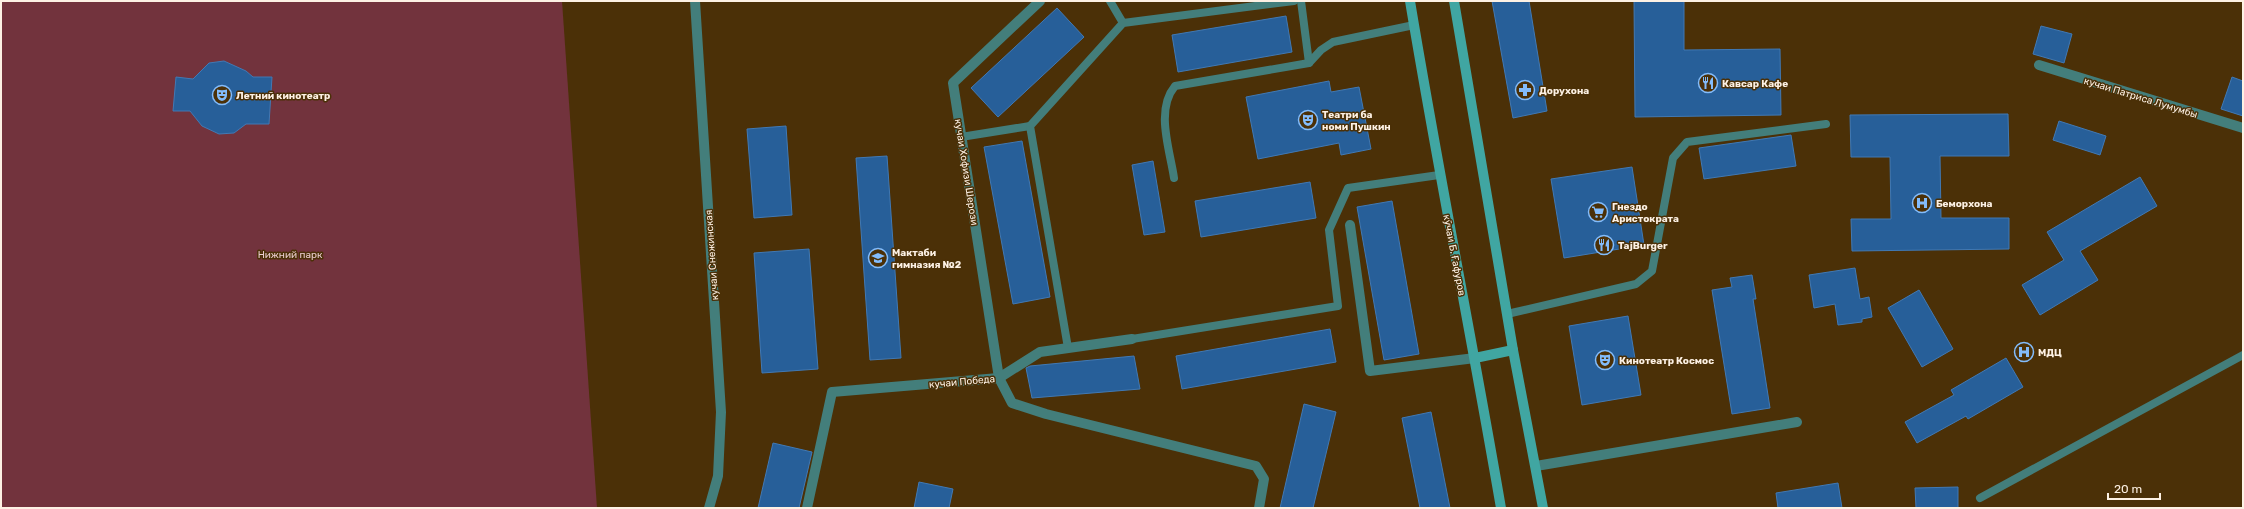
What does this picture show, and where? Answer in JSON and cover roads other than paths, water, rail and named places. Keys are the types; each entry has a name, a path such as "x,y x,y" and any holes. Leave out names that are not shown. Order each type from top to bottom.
{"main road":[{"name":"кӯчаи Б. Ғафуров","path":"1410,1 1439,175 1475,358 1501,508"},
{"path":"1454,1 1513,350 1543,508"},
{"path":"1475,358 1513,350"}],"street":[{"name":"кучаи Снежинская","path":"695,1 721,412 718,476 709,508"},
{"name":"кучаи Хофизи Шерози","path":"1040,1 953,83 1000,378 1012,403 1046,414 1256,466 1264,479 1259,508"},
{"name":"кучаи Патриса Лумумбы","path":"2039,65 2243,128"},
{"path":"1350,225 1370,371 1475,358"},
{"name":"кучаи Победа","path":"807,508 832,392 1000,378 1040,352 1132,339"},
{"path":"1536,466 1797,422"}],"lane":[{"path":"1110,1 1123,23"},
{"path":"961,137 1030,126 1123,23 1294,1"},
{"path":"1301,1 1309,63"},
{"path":"1174,178 1165,117 1168,95 1175,86 1309,63 1321,50 1333,42 1414,25"},
{"path":"1507,314 1636,284 1652,270 1673,158 1687,142 1826,124"},
{"path":"1030,126 1068,348"},
{"path":"1132,339 1338,306 1329,230 1348,188 1439,175"},
{"path":"1980,498 2243,355"}],"place":[{"name":"Кавсар Кафе","path":"1708,83"},
{"name":"Дорухона","path":"1525,90"},
{"name":"Летний кинотеатр","path":"222,95"},
{"name":"Театри ба номи Пушкин","path":"1308,120"},
{"name":"Беморхона","path":"1922,203"},
{"name":"Гнездо Аристократа","path":"1598,212"},
{"name":"TajBurger","path":"1604,245"},
{"name":"Мактаби гимназия №2","path":"878,258"},
{"name":"МДЦ","path":"2024,352"},
{"name":"Кинотеатр Космос","path":"1605,360"}],"park label":[{"name":"Нижний парк","path":"290,254"}]}
